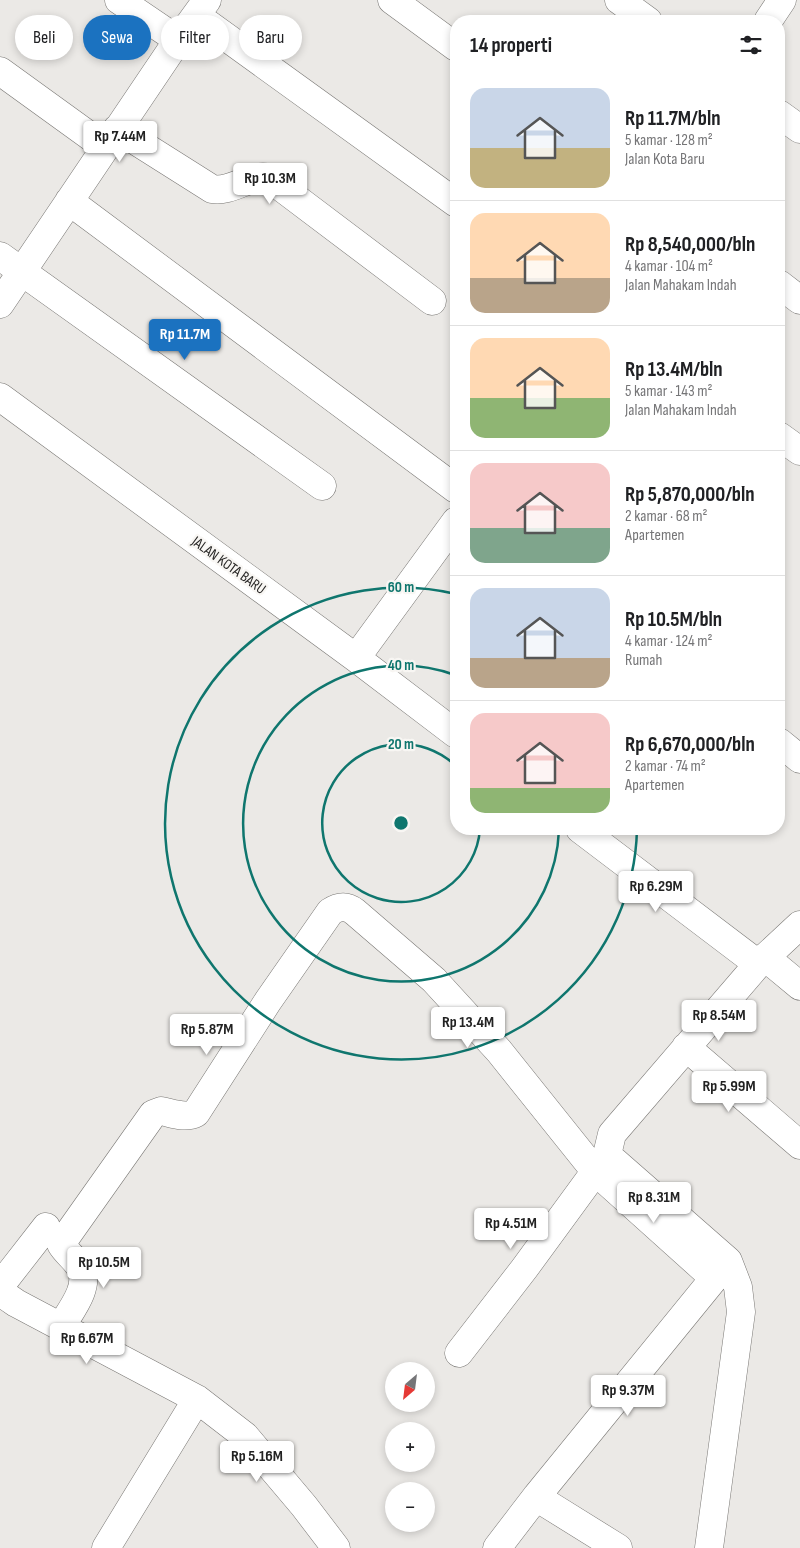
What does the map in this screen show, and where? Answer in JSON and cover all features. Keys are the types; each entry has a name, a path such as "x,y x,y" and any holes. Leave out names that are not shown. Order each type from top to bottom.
{"street":[{"path":"119,0 161,28"},
{"path":"392,0 450,43"},
{"path":"618,0 639,15"},
{"path":"772,15 782,0"},
{"path":"202,8 450,198"},
{"path":"0,304 164,60"},
{"path":"0,71 111,138 212,189 220,191 260,178 269,178 432,301"},
{"path":"785,118 800,129"},
{"path":"69,202 450,484"},
{"path":"0,256 322,486"},
{"path":"785,289 800,300"},
{"name":"JALAN KOTA BARU","path":"0,397 356,658 450,729"},
{"path":"785,440 800,451"},
{"path":"356,658 450,529"},
{"path":"785,747 800,759"},
{"path":"588,835 762,961 800,986"},
{"path":"62,1327 81,1292 83,1277 81,1270 61,1244 153,1114 161,1110 183,1116 190,1116 196,1113 268,1001 330,912 342,907 349,907 434,980 498,1051 603,1157 738,1287 741,1312 709,1548"},
{"path":"458,1353 524,1269 603,1157 686,1047 762,961 800,925"},
{"path":"686,1047 800,1145"},
{"path":"0,1286 46,1227"},
{"path":"497,1548 536,1497 721,1270"},
{"path":"0,1292 16,1303 197,1399 245,1436 304,1506 336,1548"},
{"path":"106,1548 197,1399"},
{"path":"536,1497 618,1548"}]}
